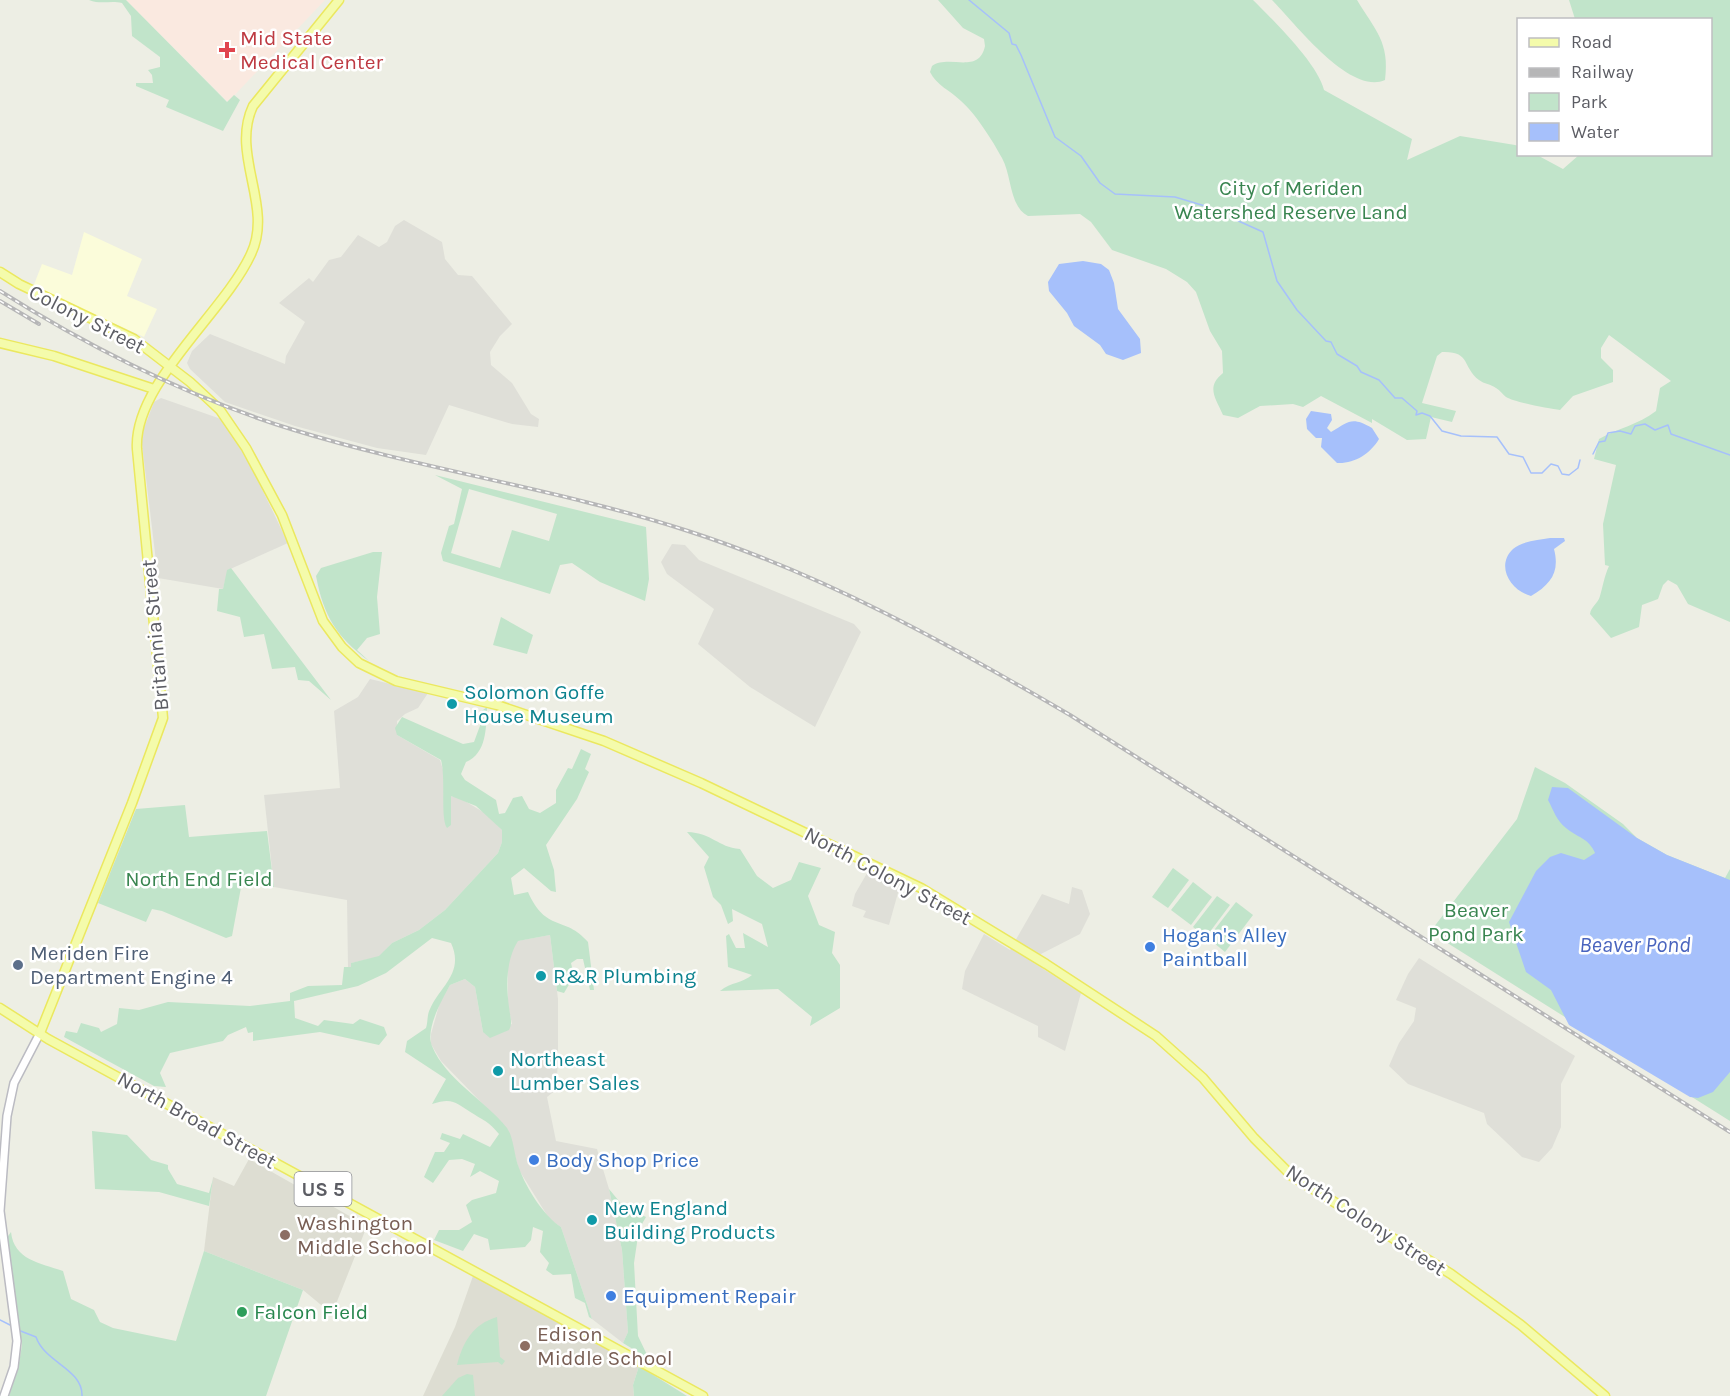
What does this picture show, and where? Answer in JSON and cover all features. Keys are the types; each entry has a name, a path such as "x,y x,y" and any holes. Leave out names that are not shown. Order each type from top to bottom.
{"main road":[{"name":"Britannia Street","path":"39,1033 140,782 163,718 137,439 140,420 154,389 242,271 255,244 258,217 245,141 248,115 263,91 339,0"},
{"name":"Colony Street","path":"0,272 16,283 125,333 200,390 225,417"},
{"path":"0,343 54,356 154,389"},
{"name":"North Colony Street","path":"225,417 246,448 282,515 323,621 342,647 359,663 396,681 497,705 597,738 701,783 921,888 1046,964 1156,1036 1203,1078 1254,1138 1292,1176 1451,1274 1521,1325 1605,1396"},
{"name":"US 5","path":"0,1008 39,1033"},
{"name":"North Broad Street","path":"39,1033 703,1396"}],"street":[{"path":"4,1396 15,1360 16,1335 0,1200 8,1107 19,1072 39,1033"}],"shaded area":[{"name":"Mid State Medical Center","path":"126,0 325,0 228,102"},
{"path":"404,220 442,242 445,259 458,275 472,276 512,324 500,336 490,352 491,365 512,383 531,414 539,419 538,427 512,424 449,405 426,455 377,448 295,426 225,402 190,369 187,363 192,351 210,334 285,364 286,356 305,322 279,303 309,278 313,282 329,260 341,257 358,235 379,247 387,242 395,226"},
{"path":"84,232 142,259 127,296 157,309 144,337 33,287 42,264 72,275"},
{"path":"161,398 221,419 249,462 288,543 228,570 223,589 158,578 141,436 154,402"},
{"path":"672,544 685,545 699,560 854,624 861,632 815,727 750,687 698,644 714,609 667,574 661,562"},
{"path":"370,679 428,693 418,708 397,721 397,735 440,760 451,796 460,798 488,815 502,830 502,842 498,853 445,910 419,930 392,943 379,957 351,963 351,967 348,967 347,900 274,887 264,795 340,788 334,711 358,697"},
{"path":"870,868 901,882 889,925 863,917 866,911 852,906 855,894"},
{"path":"1072,887 1082,890 1090,914 1080,934 1039,955 1034,963 1081,993 1065,1051 1038,1037 1038,1026 962,989 965,971 984,934 1010,950 1042,894 1069,904"},
{"path":"550,935 558,999 558,1061 556,1090 547,1097 556,1141 597,1149 609,1189 622,1250 628,1332 623,1343 592,1319 561,1227 550,1220 519,1170 508,1130 441,1061 431,1044 431,1034 440,1002 450,985 465,979 475,987 483,1032 512,1024 508,1005 508,964 511,953 517,941"},
{"path":"1419,958 1575,1056 1561,1084 1561,1127 1552,1148 1539,1162 1522,1157 1487,1124 1484,1113 1408,1084 1389,1066 1399,1043 1414,1021 1416,1008 1396,1000 1408,974"},
{"name":"Washington Middle School","path":"249,1159 367,1226 332,1314 303,1290 204,1251 213,1177 234,1186"},
{"name":"Edison Middle School","path":"473,1276 639,1366 633,1385 634,1396 423,1396 455,1327"}],"green space":[{"path":"89,0 126,0 227,102 234,95 240,100 223,131 166,107 169,100 136,86 136,83 153,83 152,75 148,70 160,67 160,57 132,36 131,16 122,3"},
{"name":"City of Meriden Watershed Reserve Land","path":"938,0 1253,0 1304,55 1320,79 1324,90 1412,139 1407,160 1460,136 1515,145 1517,146 1517,156 1539,156 1563,169 1578,156 1712,156 1712,18 1575,18 1569,0 1730,0 1730,622 1688,604 1677,585 1668,580 1663,585 1658,599 1642,605 1639,627 1611,638 1590,614 1599,599 1609,566 1605,565 1603,524 1616,465 1594,459 1599,439 1642,420 1656,411 1660,388 1671,381 1609,335 1601,348 1601,358 1613,370 1613,382 1573,396 1560,410 1510,399 1499,390 1479,380 1458,354 1442,352 1437,356 1422,403 1456,411 1452,422 1431,417 1426,439 1407,440 1372,419 1372,423 1321,396 1303,407 1293,404 1260,406 1238,418 1223,415 1213,388 1223,373 1222,351 1210,331 1196,292 1187,282 1166,269 1112,250 1091,222 1080,214 1028,216 1017,205 1005,165 989,136 966,106 940,84 930,72 932,66 939,63 970,62 982,55 985,46 984,39 963,28"},
{"path":"1272,0 1357,0 1380,37 1385,56 1385,80 1371,82 1340,68 1308,39"},
{"path":"435,475 646,527 649,579 645,601 600,582 572,563 560,565 550,594 443,561 441,553 449,526 454,524 462,489","holes":["469,489 557,514 549,541 512,530 500,568 451,553"]},
{"path":"373,552 382,552 377,597 380,634 367,638 357,650 369,661 348,643 333,624 323,603 316,576 321,568"},
{"path":"231,568 331,700 309,681 298,680 295,667 272,669 264,634 244,637 240,617 217,611 219,589 223,589 227,570"},
{"path":"501,617 533,635 527,654 493,645"},
{"path":"487,707 482,746 473,758 466,762 461,774 465,780 496,800 499,814 505,813 513,798 522,796 529,809 540,813 556,803 556,790 568,768 572,769 581,749 591,754 585,769 589,772 577,799 546,845 554,870 556,892 551,891 524,868 511,878 514,895 528,892 535,905 549,919 580,934 588,942 594,990 590,990 583,959 577,959 571,963 574,976 564,993 557,991 550,935 518,941 511,956 508,973 507,990 511,1022 509,1030 490,1038 483,1032 475,987 465,979 450,985 435,1015 430,1039 438,1058 456,1080 507,1128 526,1184 542,1209 561,1227 592,1319 589,1317 585,1303 575,1298 571,1274 553,1275 546,1270 549,1263 540,1252 543,1231 533,1227 531,1240 525,1247 490,1250 488,1239 474,1234 463,1251 434,1240 439,1230 459,1230 472,1222 466,1205 472,1200 496,1193 499,1181 480,1171 470,1177 475,1164 462,1159 449,1160 433,1183 424,1177 435,1152 444,1152 450,1143 440,1139 442,1133 460,1139 463,1134 490,1147 499,1134 487,1122 454,1102 445,1101 432,1104 446,1079 405,1052 407,1041 426,1028 429,1011 453,971 455,963 451,943 432,938 386,973 358,986 294,1001 295,1018 318,1026 324,1020 353,1024 360,1019 384,1027 387,1035 379,1045 320,1032 253,1041 253,1032 248,1033 246,1027 228,1035 223,1041 170,1053 160,1073 166,1087 154,1086 64,1037 66,1031 77,1033 81,1023 99,1028 101,1032 117,1024 119,1008 139,1010 168,1002 250,1006 290,1001 290,993 308,986 342,985 344,967 351,967 351,963 379,956 392,943 419,930 445,910 498,853 502,842 502,830 476,806 451,796 451,825 447,828 444,816 441,760 397,735 395,728 402,717 463,744 474,742 481,723 479,713"},
{"name":"Beaver Pond","path":"1535,767 1565,783 1623,824 1637,838 1667,855 1725,878 1730,869 1730,1121 1430,932 1517,819"},
{"name":"North End Field","path":"185,805 189,837 267,831 274,887 242,882 232,936 226,938 162,911 152,909 146,922 98,903 136,809"},
{"path":"687,832 703,835 726,846 740,849 757,876 773,888 791,880 799,862 821,868 808,896 819,925 835,932 832,953 840,965 840,1008 810,1026 812,1017 778,989 720,991 752,975 728,967 726,936 729,934 736,948 745,948 743,933 768,947 762,924 732,909 733,921 728,924 721,905 713,897 704,867 709,857"},
{"path":"1173,868 1189,880 1168,908 1152,897"},
{"path":"1193,882 1212,897 1191,925 1171,910"},
{"path":"1217,896 1230,905 1206,937 1193,927"},
{"path":"1236,902 1253,915 1225,952 1208,938"},
{"path":"92,1131 127,1135 151,1160 168,1165 177,1184 209,1193 213,1179 209,1206 159,1192 95,1189"},
{"path":"609,1189 623,1206 646,1217 639,1229 634,1263 638,1336 649,1359 623,1343 628,1332 622,1250"},
{"name":"Falcon Field","path":"11,1232 17,1249 23,1255 37,1263 63,1271 71,1299 94,1310 100,1322 113,1328 176,1341 204,1251 303,1290 266,1396 9,1396 18,1369 22,1345 6,1239"},
{"path":"497,1317 500,1357 505,1361 502,1365 498,1362 457,1365 462,1349 475,1329"},
{"path":"639,1366 687,1396 634,1396 633,1385"},
{"path":"467,1374 473,1375 475,1396 442,1396 458,1378"}],"water":[{"path":"1083,261 1101,264 1109,270 1114,283 1118,309 1140,339 1141,353 1123,360 1106,354 1100,345 1074,326 1067,313 1049,291 1048,282 1059,264"},
{"path":"1311,411 1331,414 1332,420 1327,428 1331,432 1346,423 1355,421 1372,428 1379,439 1361,457 1349,462 1337,463 1321,447 1322,438 1316,438 1307,429 1306,419"},
{"path":"1550,538 1564,538 1565,541 1554,549 1555,571 1549,582 1531,596 1517,589 1512,583 1505,563 1513,549 1521,544"},
{"name":"Beaver Pond","path":"1552,787 1568,788 1637,838 1667,855 1730,880 1730,1072 1713,1092 1698,1098 1690,1097 1569,1025 1551,990 1526,972 1509,922 1536,871 1550,857 1561,853 1584,860 1595,853 1586,841 1557,819 1548,800"}],"waterway":[{"path":"969,0 1009,33 1012,44 1016,45 1021,55 1055,137 1081,156 1100,183 1115,194 1175,197 1205,206 1263,232 1277,281 1297,310 1326,341 1331,342 1337,354 1357,366 1361,372 1379,380 1395,398 1402,398 1417,411 1416,415 1422,413 1430,416 1442,431 1461,436 1497,437 1509,454 1523,457 1531,473 1542,473 1551,464 1558,466 1562,474 1569,475 1578,468 1580,460"},
{"path":"1593,454 1599,442 1605,441 1608,433 1620,431 1631,434 1635,426 1645,424 1655,430 1668,425 1671,434 1730,455"},
{"path":"0,1320 12,1326"},
{"path":"18,1330 36,1337 47,1353 70,1372 81,1387 82,1396"}],"railway":[{"path":"0,291 70,333 142,370 255,417 392,457 590,503 688,531 788,568 884,612 1070,715 1730,1132"},
{"path":"0,301 39,324"}],"place":[{"name":"Mid State Medical Center","path":"227,50"},
{"name":"Solomon Goffe House Museum","path":"452,704"},
{"name":"Hogan's Alley Paintball","path":"1150,947"},
{"name":"Meriden Fire Department Engine 4","path":"18,965"},
{"name":"R&R Plumbing","path":"541,976"},
{"name":"Northeast Lumber Sales","path":"498,1071"},
{"name":"Body Shop Price","path":"534,1160"},
{"name":"New England Building Products","path":"592,1220"},
{"name":"Washington Middle School","path":"285,1235"},
{"name":"Equipment Repair","path":"611,1296"},
{"name":"Falcon Field","path":"242,1312"},
{"name":"Edison Middle School","path":"525,1346"}],"park label":[{"name":"Beaver Pond Park","path":"1476,922"}]}
